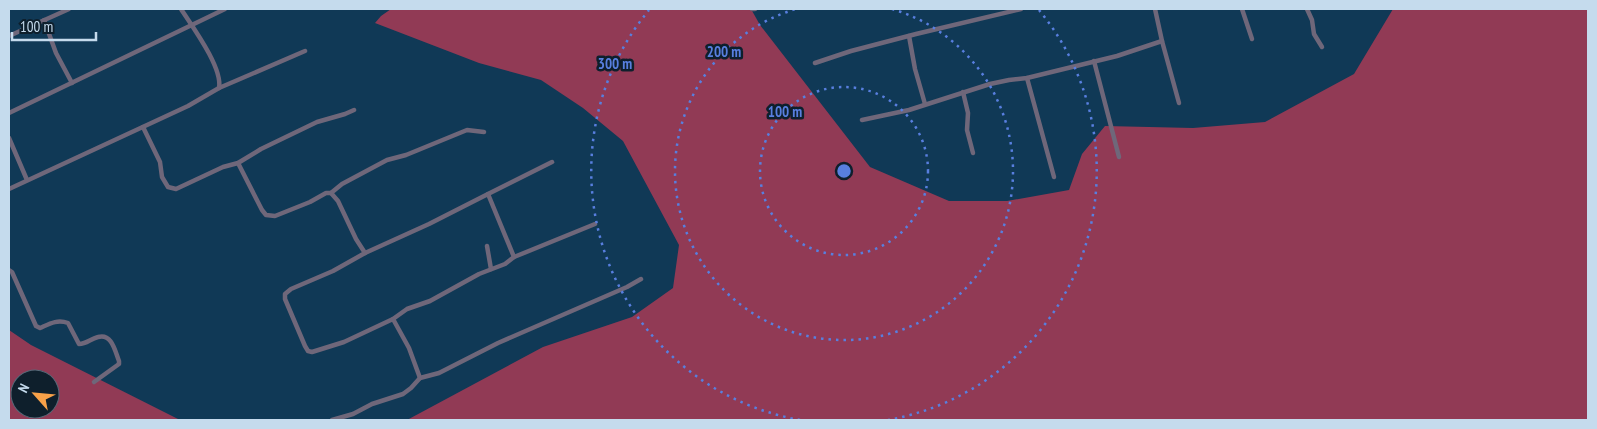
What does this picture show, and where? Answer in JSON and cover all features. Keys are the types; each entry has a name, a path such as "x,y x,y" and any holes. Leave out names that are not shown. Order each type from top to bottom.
{"street":[{"path":"9,36 70,9"},
{"path":"181,9 192,25 218,74 219,88"},
{"path":"9,113 225,9"},
{"path":"816,63 851,51 1021,9"},
{"path":"1155,9 1179,103"},
{"path":"1242,9 1252,39"},
{"path":"1307,9 1312,20 1314,34 1322,47"},
{"path":"44,20 56,53 72,82"},
{"path":"909,36 924,104"},
{"path":"862,120 909,110 963,92 1009,80 1027,78 1117,56 1162,41"},
{"path":"9,189 188,106 219,88 305,51"},
{"path":"1094,61 1119,157"},
{"path":"1027,78 1054,177"},
{"path":"963,92 968,113 967,130 973,154"},
{"path":"143,127 160,162 162,177 168,187 176,189 223,167 238,163 261,149 317,122 354,110"},
{"path":"238,163 262,210 266,215 275,216 310,202 326,193 331,193 342,184 387,160 406,156 467,130 484,132"},
{"path":"9,138 27,180"},
{"path":"552,162 429,224 365,253 333,271 291,289 285,294 285,299 308,351 322,350 344,342 393,319 407,309 430,301 461,283 504,264 514,257 595,224"},
{"path":"331,193 338,201 356,239 365,253"},
{"path":"488,194 514,257"},
{"path":"487,246 491,269"},
{"path":"9,270 12,272 36,326 40,328 57,321 68,323 79,344 84,344 98,337 105,336 110,339 119,361 118,364 94,382"},
{"path":"332,420 403,394 420,378 439,373 498,343 536,328 641,279"},
{"path":"393,319 409,348 420,378"}],"shaded area":[{"path":"391,9 751,9 760,25 870,167 949,201 1007,201 1069,190 1082,154 1105,126 1193,128 1265,122 1354,74 1393,9 1588,9 1588,420 407,420 543,347 632,317 673,288 679,245 623,141 583,108 541,80 479,63 375,23"},
{"path":"9,330 31,345 180,420 9,420"}]}
